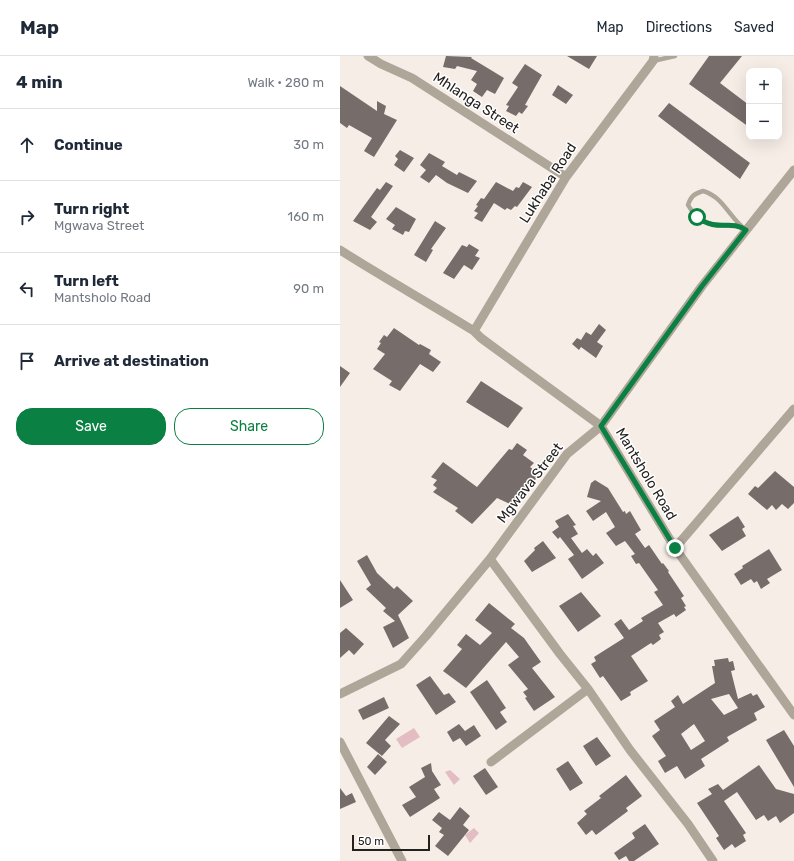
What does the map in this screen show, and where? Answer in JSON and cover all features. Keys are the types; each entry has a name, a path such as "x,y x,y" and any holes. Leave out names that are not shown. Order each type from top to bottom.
{"street":[{"name":"Mhlanga Street","path":"368,56 381,64 412,78 566,177"},
{"name":"Lukhaba Road","path":"474,331 566,177 654,58"},
{"name":"Mgwava Street","path":"340,694 401,664 490,559 567,454 601,426 743,228 794,170"},
{"name":"Mantsholo Road","path":"342,254 385,279 412,292 474,331 481,338 601,426 675,548 794,715"},
{"path":"675,548 794,409"},
{"path":"490,559 560,654 588,689 630,750 714,861"},
{"path":"491,762 588,689"},
{"path":"340,742 402,861"}],"lane":[{"path":"654,58 675,56"},
{"path":"703,191 716,196 743,228 705,224 692,212 688,205 690,199 693,195 703,191"}],"shaded area":[{"path":"414,728 420,737 402,748 396,739"},
{"path":"450,770 460,779 454,785 445,772"},
{"path":"474,828 479,833 470,843 465,835"}],"building":[{"path":"446,56 472,57 471,58 504,78 495,94 487,90 482,97 473,91 477,84 471,80 477,71 457,66 455,69 443,67"},
{"path":"567,56 597,56 589,69"},
{"path":"709,56 742,56 720,83 746,103 746,125 689,84"},
{"path":"525,64 542,75 525,105 528,106 522,114 519,112 516,116 506,111 509,106 506,105 518,87 512,83"},
{"path":"558,85 573,95 566,104 552,95"},
{"path":"340,86 377,111 377,101 386,106 384,114 397,120 374,157 364,151 372,138 349,125 347,128 340,123"},
{"path":"669,103 750,163 740,179 658,116"},
{"path":"400,150 414,158 404,172 394,165 398,159 395,156"},
{"path":"429,153 445,162 442,166 457,175 459,172 477,181 468,193 447,183 436,175 429,183 420,177 426,170 420,165"},
{"path":"386,182 393,186 371,217 377,222 370,230 353,221 377,188 380,190"},
{"path":"496,182 513,191 516,187 519,188 523,182 532,187 517,207 515,206 511,210 507,208 505,210 494,203 482,222 474,218 478,213 474,211 478,206 476,205 481,198 484,199"},
{"path":"396,207 416,219 409,232 405,231 403,235 392,229 395,225 386,219"},
{"path":"435,221 446,228 431,249 433,250 426,262 414,255"},
{"path":"469,244 479,250 475,256 480,258 472,270 464,265 454,279 443,273 462,245 467,247"},
{"path":"599,324 606,330 597,342 603,346 596,358 581,347 579,350 572,344 577,338 581,340 586,332 591,335"},
{"path":"394,328 419,345 420,344 431,350 429,354 441,362 433,372 420,364 400,391 389,385 392,381 373,369 385,354 377,349 381,343 379,342 384,335 387,337"},
{"path":"340,366 350,373 340,387"},
{"path":"481,381 523,408 508,428 466,402"},
{"path":"517,443 527,450 523,455 534,463 530,467 540,474 521,497 510,504 497,498 472,524 455,511 458,508 433,492 437,488 433,485 437,480 431,477 443,462 477,487 509,449 512,450"},
{"path":"775,471 794,487 794,503 788,509 782,504 776,510 772,505 767,510 748,494 755,486 758,488"},
{"path":"595,480 608,488 623,512 625,511 626,514 630,511 641,530 635,534 645,548 649,545 662,564 663,563 669,571 668,572 684,596 681,598 686,606 684,607 686,610 676,617 674,614 658,623 664,632 659,635 661,639 653,645 651,643 631,656 648,681 630,692 631,695 621,701 603,676 600,678 591,664 596,661 594,657 624,638 614,624 621,619 629,630 643,621 641,618 663,605 654,592 658,590 639,563 636,564 631,556 635,554 625,541 616,546 606,533 615,527 606,512 593,521 586,511 601,501 587,497 591,483"},
{"path":"568,514 576,525 573,526 578,534 571,538 582,553 587,549 593,556 596,553 604,563 582,579 568,559 574,555 560,537 558,539 552,532 559,527 555,521"},
{"path":"738,516 745,527 742,529 746,536 722,551 709,535"},
{"path":"543,541 556,558 532,572 524,561 535,550 534,548"},
{"path":"769,549 782,570 767,579 770,583 761,589 757,581 754,583 751,579 741,585 734,574 743,568 742,566"},
{"path":"367,555 377,573 394,589 397,586 413,601 398,615 409,638 393,648 383,627 395,621 383,611 386,608 366,589 371,585 357,561"},
{"path":"340,580 353,600 340,608"},
{"path":"581,592 601,616 578,632 559,606"},
{"path":"489,603 515,624 511,628 524,638 541,662 532,668 555,697 534,711 525,698 527,697 523,692 528,689 508,665 519,657 506,642 466,688 443,671 462,649 457,645 466,634 480,645 492,633 475,620"},
{"path":"346,628 364,644 354,655 349,650 340,658 340,633"},
{"path":"728,658 729,662 733,661 735,670 731,671 738,699 751,693 753,696 757,694 765,707 754,713 757,720 727,737 729,741 701,759 705,766 685,779 677,766 665,773 658,761 666,756 652,736 660,730 654,721 675,707 671,701 678,695 683,704 715,683 712,666 715,666 714,660","holes":["729,694 738,708 724,715 711,699","694,724 705,741 691,750 681,734"]},
{"path":"430,676 444,695 449,693 456,702 436,715 416,685"},
{"path":"487,680 506,708 500,712 507,722 496,730 470,692"},
{"path":"384,697 389,708 363,720 358,710"},
{"path":"389,716 400,724 385,740 391,746 382,756 366,743"},
{"path":"459,724 465,731 474,725 481,736 466,746 460,738 453,742 447,732"},
{"path":"784,730 794,746 794,787 766,740"},
{"path":"597,737 611,756 596,766 583,746"},
{"path":"378,754 387,762 375,775 367,767"},
{"path":"568,761 583,783 570,791 556,769"},
{"path":"431,763 432,771 441,785 434,789 440,798 410,817 402,805 416,797 409,787 425,777 421,768"},
{"path":"759,765 776,789 794,794 794,813 780,823 776,816 768,821 764,815 756,820 737,792 724,801 746,833 743,835 746,841 735,848 732,844 724,850 716,838 719,836 697,803 712,794 708,789 718,784 723,790"},
{"path":"485,768 498,787 486,795 473,776"},
{"path":"626,775 642,796 626,808 628,811 596,835 592,830 586,835 577,823 587,814 584,811 601,798 599,796"},
{"path":"340,788 346,796 352,793 356,802 340,809"},
{"path":"460,807 470,816 463,825 469,830 448,856 435,846 444,835 439,832 442,828 432,820 439,812 450,820"},
{"path":"645,824 659,844 634,861 629,861 626,856 619,860 614,853 635,838 632,833"}],"route":[{"path":"675,548 601,426 702,286 746,230 740,226 713,226 705,224 697,217"}]}
